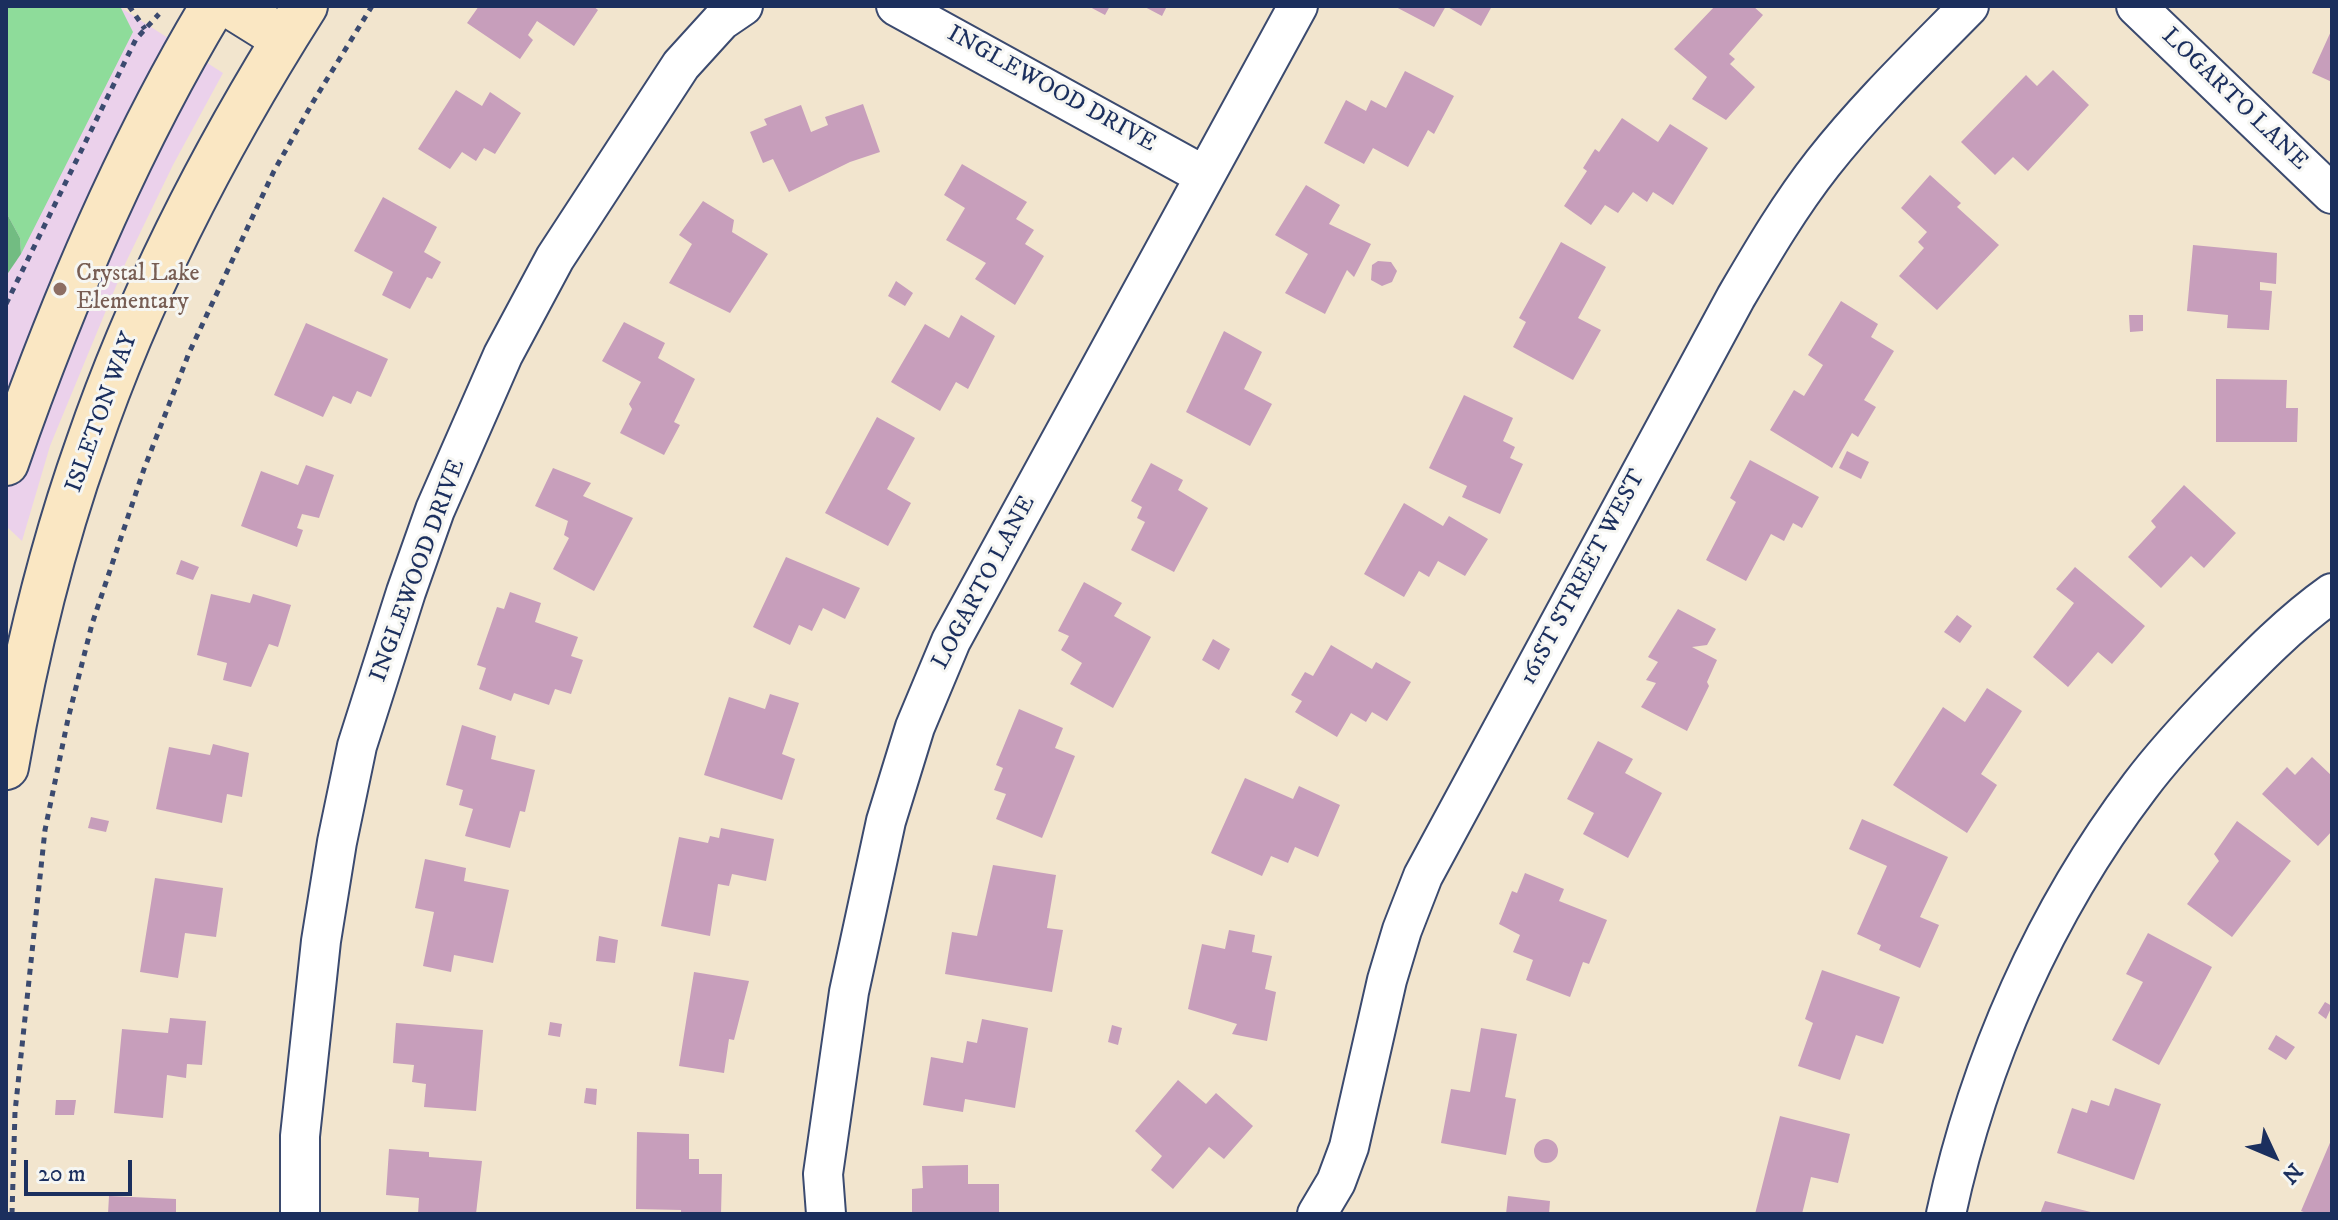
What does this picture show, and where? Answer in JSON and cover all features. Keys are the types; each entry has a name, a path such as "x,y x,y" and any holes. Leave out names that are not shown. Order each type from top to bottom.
{"main road":[{"path":"6,463 38,372 105,214 173,76 213,6"},
{"path":"231,6 294,22"},
{"name":"ISLETON WAY","path":"6,767 53,554 93,430 129,338 216,157 294,22"}],"street":[{"name":"INGLEWOOD DRIVE","path":"300,1214 300,1136 321,941 337,842 357,746 435,510 503,355 555,258 681,65 721,21 743,6"},
{"name":"INGLEWOOD DRIVE","path":"896,6 1205,176"},
{"name":"LOGARTO LANE","path":"826,1214 823,1174 849,992 886,821 915,727 951,641 1298,6"},
{"name":"161ST STREET WEST","path":"1317,1214 1336,1182 1349,1147 1387,980 1402,930 1423,876 1445,835 1772,235 1823,163 1873,104 1969,6"},
{"name":"LOGARTO LANE","path":"2136,6 2332,194"},
{"path":"1946,1214 1966,1140 2001,1035 2043,941 2088,862 2141,784 2192,725 2251,662 2332,593"}],"path":[{"path":"129,6 145,29"},
{"path":"12,1214 15,1112 45,830 92,624 144,469 189,353 274,171 372,6"},
{"path":"6,304 136,39 159,14"}],"shaded area":[{"name":"Crystal Lake Elementary","path":"6,6 118,6 223,73 173,165 126,262 50,446 22,541 6,526"}],"green space":[{"path":"6,6 120,6 133,32 21,254 20,238 6,212"},
{"path":"6,212 20,238 21,254 6,276"}],"building":[{"path":"479,6 593,6 598,10 574,46 537,21 528,35 533,40 520,59 467,23"},
{"path":"1088,6 1110,6 1105,15"},
{"path":"1143,6 1167,6 1162,16"},
{"path":"1394,6 1446,6 1434,27"},
{"path":"1446,6 1492,6 1481,26"},
{"path":"1715,6 1753,6 1763,15 1729,54 1735,59 1730,64 1755,87 1726,120 1692,99 1707,77 1674,49"},
{"path":"2332,29 2332,82 2312,73"},
{"path":"2053,70 2089,105 2028,171 2013,157 1995,175 1961,142 2026,75 2037,86"},
{"path":"1405,71 1454,96 1434,134 1428,130 1408,167 1373,148 1364,164 1324,143 1346,100 1366,111 1371,100 1386,108"},
{"path":"456,90 482,106 490,92 521,113 495,154 484,148 476,161 462,152 450,169 418,149"},
{"path":"863,104 880,152 850,162 789,192 773,159 763,163 750,132 767,125 764,119 801,105 811,132 828,125 825,117"},
{"path":"1622,118 1658,142 1670,124 1708,148 1673,205 1653,192 1647,202 1633,192 1618,213 1605,205 1591,225 1564,206 1587,171 1583,168 1595,149 1599,152"},
{"path":"962,164 1027,202 1016,219 1034,230 1025,244 1044,256 1015,305 975,279 986,263 946,240 965,208 944,195"},
{"path":"1930,175 1961,203 1957,207 1999,245 1937,310 1899,276 1924,248 1918,242 1927,232 1901,208"},
{"path":"1306,185 1340,205 1329,224 1371,244 1354,277 1347,270 1325,314 1285,293 1308,254 1275,235"},
{"path":"383,197 437,227 424,252 441,262 432,279 427,277 410,309 382,295 393,272 354,251"},
{"path":"703,201 734,220 732,232 768,254 730,313 669,283 692,244 679,235"},
{"path":"1561,242 1606,267 1578,318 1601,330 1573,380 1513,347 1526,322 1519,318"},
{"path":"2193,245 2277,253 2276,284 2260,282 2260,290 2272,291 2269,330 2227,328 2228,315 2187,311"},
{"path":"1378,261 1391,262 1397,271 1392,282 1382,286 1371,280 1372,265"},
{"path":"896,281 913,293 905,306 888,296"},
{"path":"1841,301 1878,324 1871,337 1894,351 1864,400 1876,407 1858,437 1852,433 1832,468 1770,430 1794,390 1804,396 1823,365 1808,355"},
{"path":"961,315 995,336 968,389 956,382 940,411 891,382 925,324 949,338"},
{"path":"2129,315 2143,315 2143,331 2130,332"},
{"path":"624,322 665,343 658,358 695,379 674,422 680,425 664,455 620,433 632,409 629,404 641,382 602,361"},
{"path":"306,323 388,359 371,397 357,391 351,404 333,396 323,417 274,395"},
{"path":"1224,331 1262,352 1244,389 1272,404 1250,446 1186,412"},
{"path":"2216,379 2287,380 2286,408 2298,408 2297,442 2216,442"},
{"path":"1464,395 1513,418 1503,441 1515,447 1510,458 1523,464 1500,514 1462,497 1467,486 1429,468"},
{"path":"877,417 915,438 887,489 911,503 888,546 825,513"},
{"path":"1847,451 1869,462 1861,479 1839,468"},
{"path":"1750,460 1819,497 1802,528 1793,523 1784,541 1771,534 1746,581 1706,560 1736,502 1730,498"},
{"path":"1151,463 1183,480 1178,490 1208,508 1174,572 1131,550 1145,522 1137,518 1142,507 1131,501"},
{"path":"306,465 334,475 319,518 302,514 297,528 303,530 297,547 241,526 261,471 298,485"},
{"path":"553,468 591,483 583,496 633,518 594,591 553,569 569,538 564,535 568,521 535,506"},
{"path":"2184,485 2236,533 2204,568 2191,556 2161,588 2128,557 2156,527 2151,521"},
{"path":"1404,503 1443,526 1449,516 1488,539 1465,576 1438,561 1429,577 1419,571 1404,597 1364,574"},
{"path":"786,557 860,588 845,619 823,608 812,631 799,625 790,645 753,627"},
{"path":"181,560 199,567 193,580 176,574"},
{"path":"2075,567 2145,626 2112,664 2098,652 2068,687 2033,657 2074,603 2056,589"},
{"path":"1084,582 1122,603 1114,616 1151,637 1113,708 1070,684 1082,663 1061,650 1069,636 1058,631"},
{"path":"510,592 541,603 535,622 578,637 571,656 583,660 571,694 555,689 549,705 514,693 511,701 479,689 486,668 477,665 497,607 504,609"},
{"path":"211,594 250,603 253,594 291,605 278,647 269,644 251,687 223,680 227,663 197,655"},
{"path":"1678,609 1716,629 1707,645 1692,647 1717,660 1707,682 1709,686 1687,731 1641,707 1656,683 1646,680 1658,662 1648,657"},
{"path":"1957,615 1972,626 1960,643 1944,632"},
{"path":"1213,639 1230,649 1219,670 1202,660"},
{"path":"1331,645 1372,669 1376,662 1411,682 1387,721 1372,712 1366,722 1351,713 1337,737 1295,712 1302,701 1291,695 1305,672 1313,676"},
{"path":"1987,688 2022,711 1981,774 1997,785 1967,833 1893,785 1943,707 1965,722"},
{"path":"770,694 799,703 782,754 795,759 782,800 704,775 729,697 765,709"},
{"path":"1019,709 1063,728 1055,748 1075,756 1042,838 996,819 1006,794 994,790 1003,768 996,765"},
{"path":"462,725 496,736 491,759 535,770 525,812 520,811 510,848 465,836 473,809 459,805 463,790 446,785"},
{"path":"1598,741 1633,759 1625,773 1662,793 1628,858 1583,834 1594,813 1567,799"},
{"path":"213,744 249,753 242,797 227,794 222,823 156,809 169,747 210,755"},
{"path":"2312,757 2332,776 2332,831 2318,846 2262,794 2287,767 2295,775"},
{"path":"1245,778 1293,799 1299,786 1340,805 1318,857 1295,847 1288,863 1271,856 1262,876 1211,853"},
{"path":"91,817 109,821 106,832 88,828"},
{"path":"1862,819 1948,857 1920,917 1939,925 1920,968 1879,950 1881,945 1857,934 1887,866 1849,849"},
{"path":"2237,821 2291,861 2232,937 2187,904 2219,861 2214,854"},
{"path":"721,828 774,839 766,881 732,874 729,886 718,884 710,936 661,926 679,837 708,843 710,836 719,838"},
{"path":"425,859 466,868 464,881 509,890 493,963 454,955 451,972 423,966 434,912 415,908"},
{"path":"993,865 1056,875 1047,928 1063,930 1052,992 945,974 952,932 977,936"},
{"path":"1525,873 1564,889 1559,901 1607,920 1589,964 1583,962 1570,997 1526,980 1533,960 1513,952 1520,935 1499,924 1512,891 1517,893"},
{"path":"155,878 223,888 216,937 185,933 178,978 140,972"},
{"path":"1229,930 1255,935 1252,952 1272,956 1265,989 1276,992 1267,1041 1232,1034 1237,1024 1188,1009 1202,944 1225,949"},
{"path":"2148,933 2212,967 2159,1065 2112,1040 2143,982 2126,974"},
{"path":"599,936 618,940 615,963 596,961"},
{"path":"1822,970 1900,997 1883,1044 1856,1035 1840,1080 1798,1066 1813,1023 1805,1019"},
{"path":"694,972 749,981 734,1040 729,1039 724,1073 679,1066"},
{"path":"2325,1002 2332,1006 2326,1019 2318,1013"},
{"path":"170,1018 206,1021 202,1065 187,1064 186,1078 167,1075 163,1118 114,1113 122,1029 168,1033"},
{"path":"982,1019 1028,1028 1015,1108 965,1099 963,1112 923,1105 931,1057 963,1063 967,1041 977,1043"},
{"path":"550,1022 562,1024 560,1037 548,1035"},
{"path":"396,1023 483,1030 476,1111 424,1107 426,1084 412,1082 414,1065 393,1063"},
{"path":"1112,1025 1122,1028 1118,1045 1108,1042"},
{"path":"1481,1028 1517,1034 1505,1097 1516,1099 1506,1155 1441,1143 1451,1089 1470,1092"},
{"path":"2276,1035 2295,1047 2286,1060 2268,1049"},
{"path":"1178,1080 1206,1104 1216,1093 1253,1126 1224,1159 1209,1147 1173,1189 1151,1170 1162,1156 1135,1131"},
{"path":"586,1088 597,1089 596,1105 584,1103"},
{"path":"2115,1088 2161,1104 2134,1180 2057,1153 2072,1108 2087,1113 2091,1100 2109,1106"},
{"path":"56,1100 76,1100 74,1115 55,1115"},
{"path":"1780,1116 1850,1134 1838,1183 1811,1177 1802,1214 1755,1214"},
{"path":"637,1132 689,1134 689,1159 699,1159 699,1174 722,1174 721,1214 636,1209"},
{"path":"2332,1138 2332,1214 2309,1214 2301,1211"},
{"path":"1546,1139 1555,1142 1558,1151 1555,1160 1546,1163 1537,1160 1534,1151 1537,1142"},
{"path":"389,1149 429,1152 429,1157 482,1161 476,1214 418,1214 419,1198 386,1195"},
{"path":"968,1165 968,1184 999,1184 999,1214 912,1214 912,1189 923,1188 922,1166"},
{"path":"109,1196 176,1199 176,1214 108,1214"},
{"path":"1508,1196 1550,1201 1549,1214 1506,1214"},
{"path":"2045,1201 2095,1213 2095,1214 2040,1214"}],"place":[{"name":"Crystal Lake Elementary","path":"60,289"}]}
